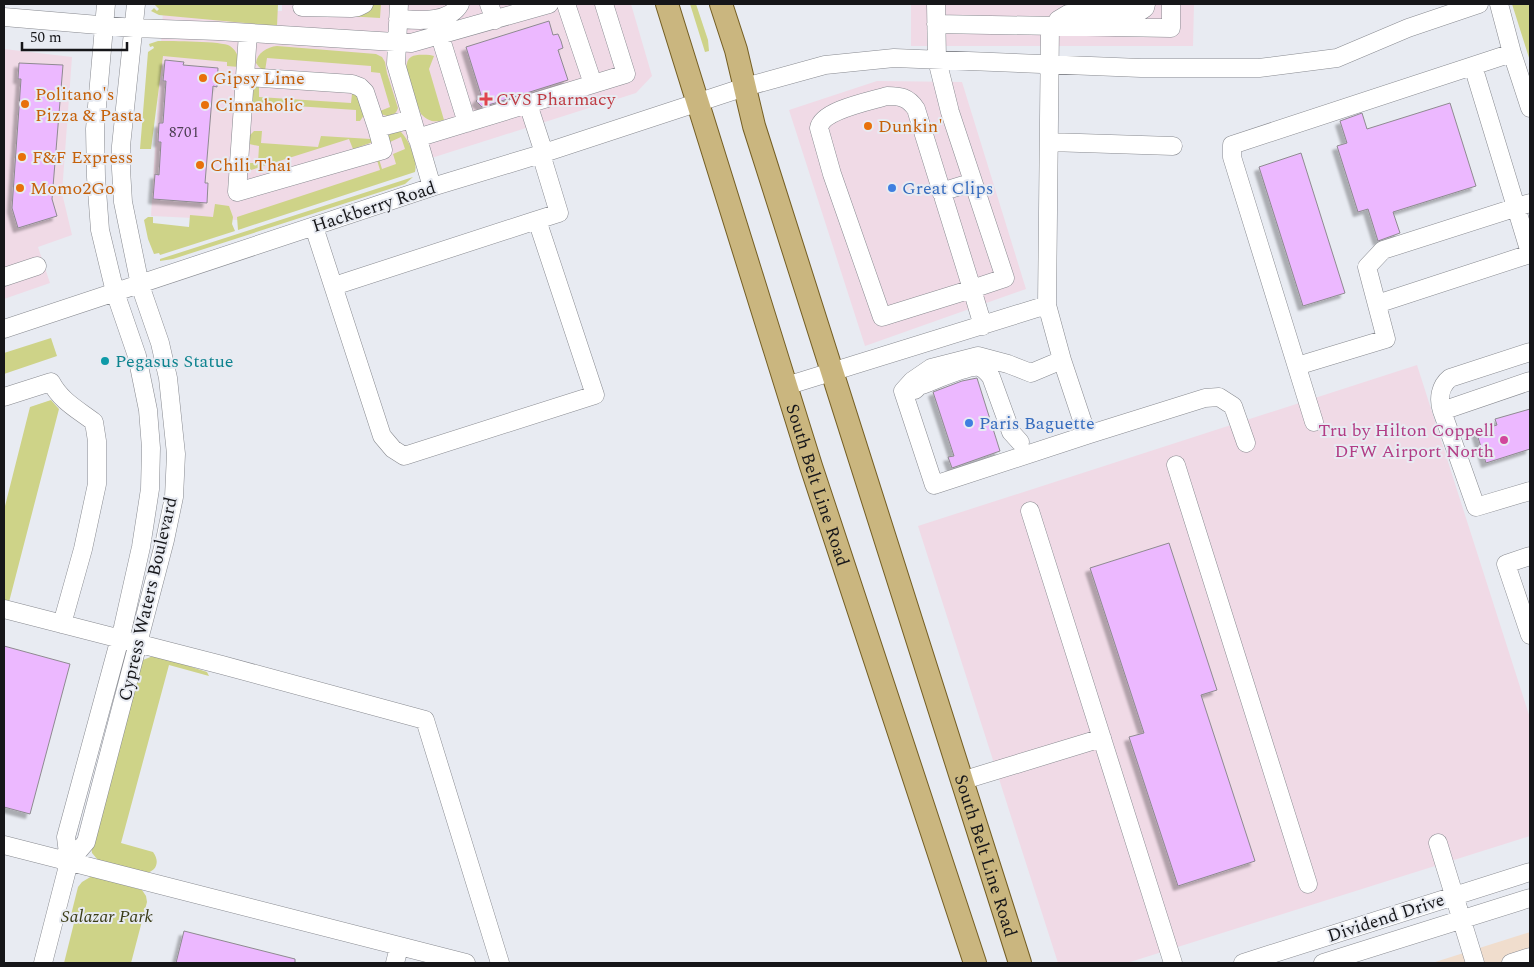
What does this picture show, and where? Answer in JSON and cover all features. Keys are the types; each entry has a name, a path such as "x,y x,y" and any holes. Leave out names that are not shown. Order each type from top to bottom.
{"main road":[{"name":"South Belt Line Road","path":"667,4 817,484 975,963"},
{"name":"South Belt Line Road","path":"721,4 736,50 754,126 1020,963"}],"street":[{"name":"Cypress Waters Boulevard","path":"43,963 69,862 66,837 119,640 141,547 150,489 151,448 148,410 137,356 115,292 100,230 96,177 96,129 106,4"},
{"name":"Cypress Waters Boulevard","path":"69,862 86,842 166,540 174,497 176,454 168,378 160,343 140,285 123,202 121,146 136,4"},
{"path":"300,36 302,5 351,8 364,4"},
{"path":"432,187 396,64 398,12 421,20 437,18 451,14 460,4"},
{"path":"4,17 134,28 397,43 418,42 440,36 492,12 549,4"},
{"path":"566,4 593,84"},
{"path":"417,138 626,74 604,4"},
{"path":"936,4 937,60 950,112 1005,278 972,289 882,316 832,174 819,128 820,123 833,113 887,96 900,96 908,99 916,109 972,289 982,326"},
{"path":"1087,435 1062,360 1047,305 1050,64 1053,26 1058,20 1068,14 1136,14 1145,8 1146,4"},
{"path":"936,24 1170,28 1171,4"},
{"name":"Hackberry Road","path":"4,330 432,187 542,154 745,88 825,65 894,58 1140,68 1259,68 1337,58 1408,28 1479,4"},
{"path":"1499,4 1512,53 1530,108"},
{"path":"245,77 352,84 360,87 365,92 383,150 237,192 248,33"},
{"path":"440,36 468,122"},
{"path":"1314,422 1232,157 1232,145 1512,53"},
{"path":"1377,304 1530,254 1523,205 1473,66"},
{"path":"334,286 559,213 528,104"},
{"path":"377,128 412,119"},
{"path":"1049,142 1173,146"},
{"path":"941,192 972,182"},
{"path":"1297,366 1386,339 1367,267 1383,250 1523,205"},
{"path":"314,227 382,436 393,449 404,456 595,395 538,220"},
{"path":"4,277 37,266"},
{"path":"786,386 1047,305"},
{"path":"1530,352 1450,378 1441,390 1440,400 1442,411 1476,507 1530,491"},
{"path":"1062,360 1031,373 993,359 978,356 931,368 912,381 903,391 934,485 1022,449 1087,435 1205,398 1219,397 1232,406 1246,443"},
{"path":"993,359 1022,449"},
{"path":"905,398 919,386 979,367 991,377 1011,432 1022,449"},
{"path":"1442,411 1530,381"},
{"path":"4,397 51,382 57,393 66,402 94,422 97,441 97,484 83,550 62,624"},
{"path":"1176,465 1308,884"},
{"path":"1030,511 1173,963"},
{"path":"1530,556 1506,564 1530,636"},
{"path":"4,609 425,720 500,963"},
{"path":"961,781 1102,738"},
{"path":"1438,843 1475,963"},
{"path":"4,845 397,955 466,963"},
{"name":"Dividend Drive","path":"1243,963 1530,872"},
{"name":"Dividend Drive","path":"1323,963 1530,898"},
{"path":"1511,963 1530,957"}],"shaded area":[{"path":"282,4 631,4 652,76 636,93 237,220 151,216 163,10 282,11"},
{"path":"911,4 1194,4 1193,46 911,46"},
{"path":"4,49 72,57 62,193 72,235 38,247 50,283 4,299"},
{"path":"877,81 962,82 1026,289 865,346 789,110"},
{"path":"1417,365 1530,718 1530,836 1127,963 1058,963 918,526"},
{"path":"1530,932 1530,963 1432,963"}],"green space":[{"path":"154,4 278,4 277,26 159,15 151,11 154,8 157,11 159,9"},
{"path":"370,4 381,4 380,18 311,14"},
{"path":"690,4 696,4 708,40 709,51 705,52"},
{"path":"1512,4 1530,4 1530,61"},
{"path":"158,41 225,44 233,48 238,58 239,67 227,66 227,62 163,56 151,149 140,149 148,52 154,48 153,46 150,47 149,44"},
{"path":"277,46 376,54 382,57 385,62 397,110 395,113 387,116 381,114 380,111 390,107 380,73 371,72 371,66 267,58 265,71 256,63 258,56 266,49"},
{"path":"434,56 429,69 444,120 440,121 431,121 421,114 407,75 408,61 411,57"},
{"path":"254,86 259,86 259,97 351,103 352,94 356,94 364,115 360,121 356,121 356,110 252,103"},
{"path":"254,131 262,131 261,143 318,147 321,136 371,139 373,142 353,149 349,139 246,171 247,163 258,163 259,146 249,144 249,136"},
{"path":"395,131 401,132 410,145 416,167 415,172 238,230 237,217 380,170 377,160 379,159 382,169 396,164 393,154 405,149 401,137 390,142 388,136"},
{"path":"413,177 405,184 173,259 160,261 160,259"},
{"path":"215,204 229,206 235,231 160,255 159,253 154,254 148,239 144,220 148,217 153,217 153,223 189,227 190,215 213,217"},
{"path":"51,338 57,356 4,374 4,353"},
{"path":"51,400 59,409 9,602 4,601 4,510 30,407"},
{"path":"153,656 207,672 209,676 169,665 121,843 153,852 157,862 155,868 145,873 98,860 92,853 91,846 140,665 143,660"},
{"name":"Salazar Park","path":"92,876 142,890 146,896 147,902 131,963 64,963 74,923 71,915 78,887"}],"building":[{"name":"CVS Pharmacy","path":"549,21 553,35 558,34 561,41 563,48 558,50 568,80 482,107 476,101 481,95 466,47"},
{"path":"165,60 184,62 183,65 218,68 217,87 213,86 205,183 208,183 207,203 153,199 155,174 159,175 161,142 158,142 159,123 163,123 166,81 163,81"},
{"path":"19,63 63,65 52,199 57,216 18,228 12,208 21,79 18,79"},
{"path":"1450,103 1476,186 1393,212 1400,233 1378,241 1368,209 1358,212 1337,146 1347,143 1340,121 1362,113 1367,129"},
{"path":"1301,153 1345,293 1303,306 1259,167"},
{"path":"977,378 1000,451 952,468 948,457 954,456 933,392 962,381"},
{"name":"Tru by Hilton Coppell DFW Airport North","path":"1530,409 1530,449 1486,463 1476,431 1497,425 1495,419"},
{"path":"1169,543 1217,690 1201,695 1255,861 1178,886 1129,737 1144,733 1090,568"},
{"path":"4,646 70,664 30,814 4,807"},
{"path":"184,931 295,959 295,963 176,963"}],"place":[{"name":"Gipsy Lime","path":"203,78"},
{"name":"CVS Pharmacy","path":"486,99"},
{"name":"Politano's Pizza & Pasta","path":"25,104"},
{"name":"Cinnaholic","path":"205,105"},
{"name":"Dunkin'","path":"868,126"},
{"name":"F&F Express","path":"22,157"},
{"name":"Chili Thai","path":"200,165"},
{"name":"Momo2Go","path":"20,188"},
{"name":"Great Clips","path":"892,188"},
{"name":"Pegasus Statue","path":"105,361"},
{"name":"Paris Baguette","path":"969,423"},
{"name":"Tru by Hilton Coppell DFW Airport North","path":"1504,440"}]}
